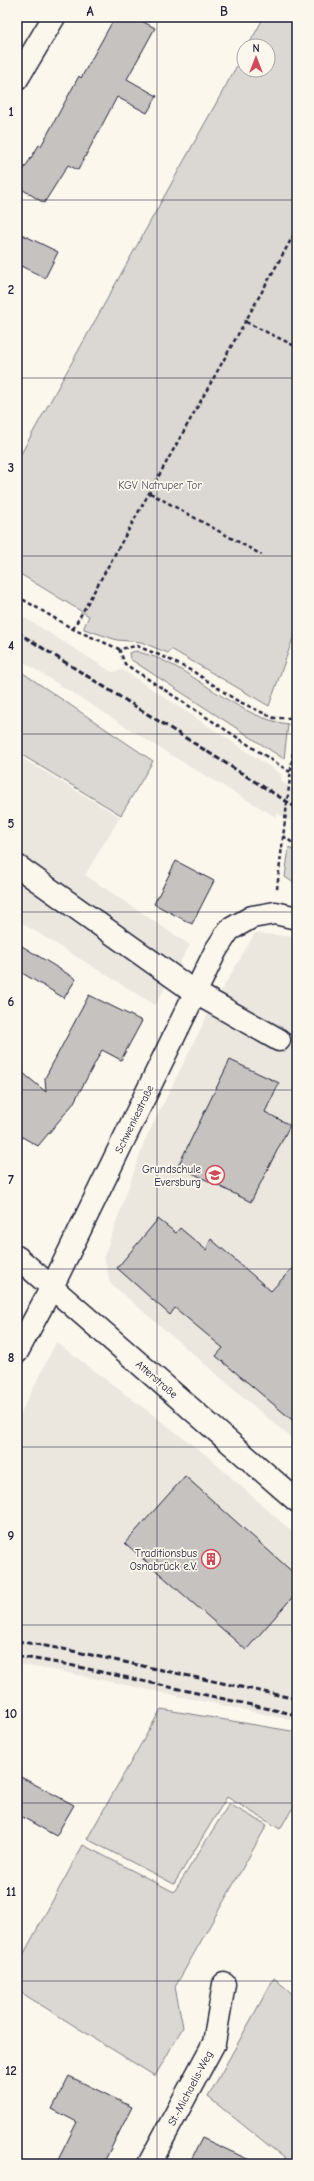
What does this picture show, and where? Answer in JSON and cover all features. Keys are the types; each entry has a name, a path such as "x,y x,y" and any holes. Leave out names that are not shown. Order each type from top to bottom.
{"street":[{"path":"17,79 54,17"},
{"path":"17,866 196,993 279,1040"},
{"name":"Schwenkestraße","path":"17,1352 52,1287 216,950 229,930 252,917 275,913 297,918"},
{"name":"Atterstraße","path":"17,1257 297,1501"},
{"name":"St.-Michaelis-Weg","path":"149,2164 214,2043 224,1984"}],"path":[{"path":"73,629 297,229"},
{"path":"246,322 297,347"},
{"path":"150,493 262,555"},
{"path":"17,596 73,629 119,649 137,646 164,657 194,672 236,700 274,718 297,718 278,876"},
{"path":"119,649 125,664 290,772"},
{"path":"283,835 297,846"}],"shaded area":[{"path":"17,613 112,672 123,670 281,774 282,782 296,791 297,787 297,836 291,829 292,822 277,813 276,817 169,754 17,658"},
{"path":"17,755 120,817 85,875 190,945 155,1005 17,920"},
{"name":"Grundschule Eversburg","path":"255,933 297,937 297,1443 110,1283 104,1257 145,1140 209,1012"},
{"path":"56,1342 206,1455 297,1536 297,1721 64,1672 17,1664 17,1421"}],"green space":[{"name":"KGV Natruper Tor","path":"264,17 297,17 297,627 269,706 171,649 168,653 141,642 117,640 84,629 89,616 17,572 17,461 236,67 236,78 276,78 276,38 252,38"},
{"path":"136,651 159,659 178,668 223,697 254,714 288,724 284,759 130,659 129,653"},
{"path":"17,669 153,761 121,815 17,752"},
{"path":"289,847 297,853 297,885 285,877"},
{"path":"161,1709 297,1732 297,1812 292,1809 280,1829 227,1797 174,1884 87,1839"},
{"path":"229,1804 267,1825 175,1987 183,2027 155,2076 17,1990 17,1966 83,1845 174,1892"},
{"path":"274,1978 297,1998 297,2158 292,2164 208,2097"}],"building":[{"path":"115,17 134,17 155,28 127,79 157,96 147,113 117,97 78,170 68,165 44,203 17,186 17,180 39,145 41,146 79,76 81,78"},
{"path":"17,232 58,252 45,278 17,264"},
{"path":"176,861 214,881 192,924 154,904"},
{"path":"17,943 76,979 64,998 17,970"},
{"path":"89,995 142,1021 121,1060 102,1050 73,1104 38,1146 17,1134 17,1068 46,1092 45,1078"},
{"path":"230,1060 279,1083 265,1112 290,1125 251,1202 178,1166"},
{"path":"158,1219 176,1233 180,1228 206,1250 211,1239 271,1291 297,1263 297,1424 216,1356 223,1348 175,1308 170,1315 117,1268"},
{"name":"Traditionsbus Osnabrück e.V.","path":"185,1476 297,1576 297,1592 246,1650 125,1543"},
{"path":"17,1775 74,1805 56,1836 17,1814"},
{"path":"69,2076 132,2107 103,2164 56,2164 77,2122 52,2109"},
{"path":"202,2138 258,2164 189,2164"}],"railway":[{"path":"17,632 297,808"},
{"path":"17,1641 63,1649 297,1699"},
{"path":"17,1656 65,1664 297,1715"}],"place":[{"name":"Grundschule Eversburg","path":"215,1175"},
{"name":"Traditionsbus Osnabrück e.V.","path":"211,1559"}]}
